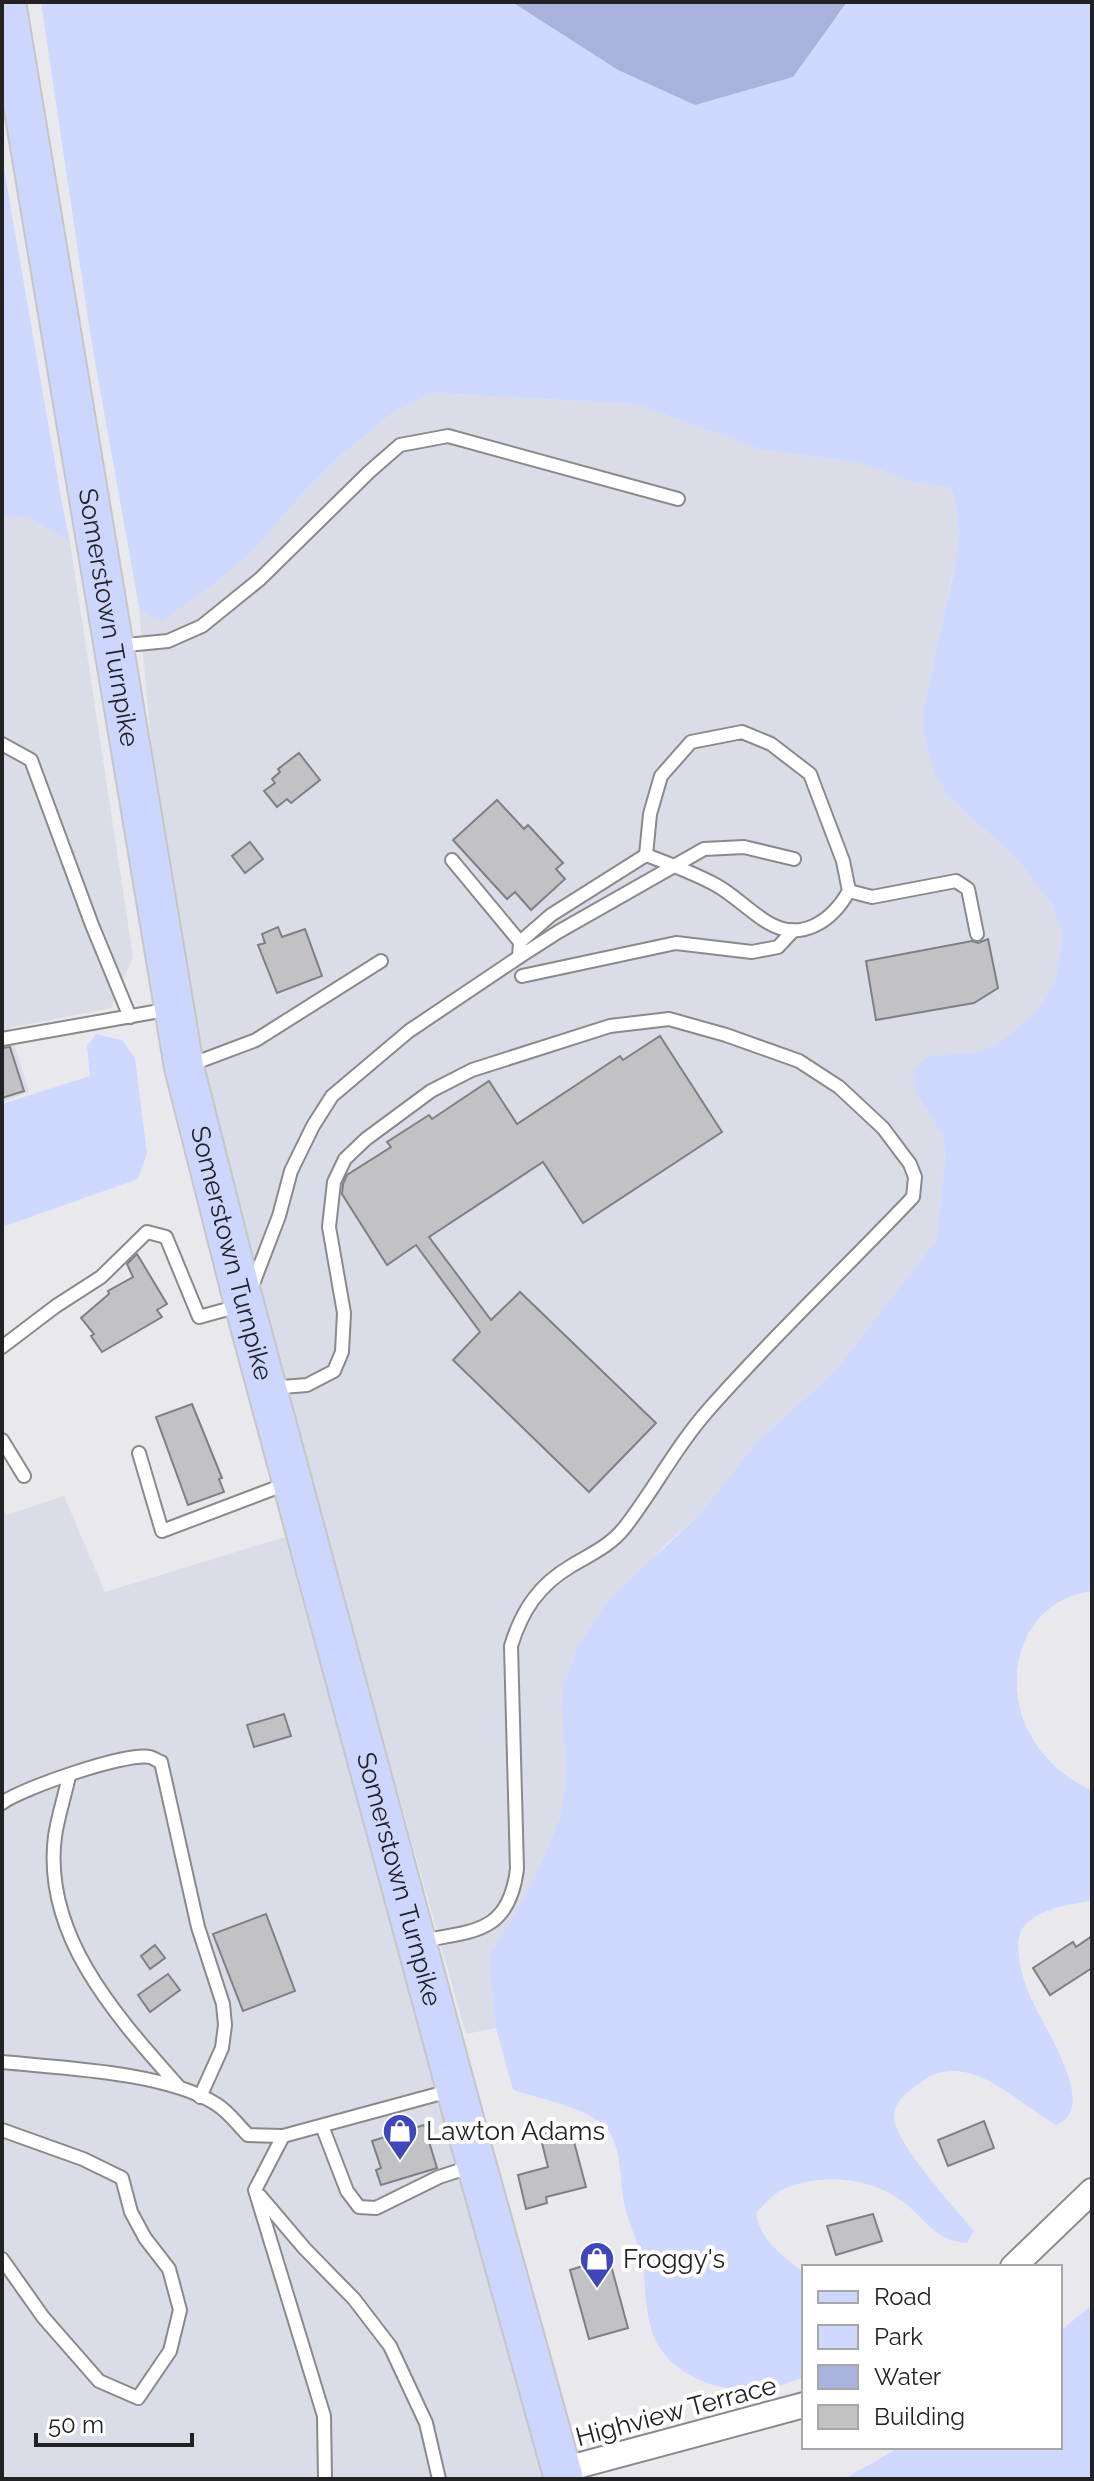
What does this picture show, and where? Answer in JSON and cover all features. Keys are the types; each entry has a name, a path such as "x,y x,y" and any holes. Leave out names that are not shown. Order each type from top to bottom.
{"main road":[{"name":"Somerstown Turnpike","path":"6,2 184,1067 476,2165 563,2475"}],"street":[{"path":"1015,2265 1092,2191"},
{"name":"Highview Terrace","path":"563,2475 802,2406"}],"lane":[{"path":"113,646 168,641 202,626 260,579 400,445 448,436 678,499"},
{"path":"742,732 771,744 810,774 843,861 849,891 838,909 815,927 792,932 768,923 716,885 646,855 650,814 661,776 691,742 742,732"},
{"path":"2,744 31,760 130,1017"},
{"path":"2,1347 101,1277 147,1232 166,1237 199,1317 245,1305 279,1216 291,1171 313,1126 332,1096 409,1031 519,957 704,849 744,847 794,859"},
{"path":"520,942 551,915 646,855"},
{"path":"452,860 520,942 519,957"},
{"path":"849,891 872,897 956,881 968,889 977,934"},
{"path":"522,976 676,943 752,952 778,947 792,932"},
{"path":"184,1067 256,1040 381,961"},
{"path":"2,1039 174,1008"},
{"path":"268,1389 307,1385 334,1371 342,1352 344,1313 329,1227 334,1182 345,1159 366,1139 431,1091 472,1070 610,1026 669,1019 799,1061 839,1087 883,1128 910,1164 915,1177 913,1197 710,1407 679,1445 625,1527 608,1545 548,1581 531,1601 519,1620 511,1646 515,1890 493,1921 478,1931 418,1941"},
{"path":"2,1440 24,1476"},
{"path":"139,1453 162,1531 293,1481"},
{"path":"2,1803 23,1790 121,1760 149,1757 161,1762 198,1927 223,2004 225,2025 222,2048 200,2097"},
{"path":"69,1776 55,1837 57,1900 84,1968 132,2034 179,2087"},
{"path":"2,2062 94,2071 179,2087 217,2105 248,2135 283,2136 456,2089"},
{"path":"322,2126 347,2191 359,2207 376,2208 439,2177 476,2165"},
{"path":"2,2130 83,2159 122,2178 131,2212 145,2238 169,2269 180,2310 170,2351 138,2398 99,2381 43,2317 2,2259"},
{"path":"283,2136 255,2190 324,2416 325,2479"},
{"path":"255,2190 305,2249 354,2299 390,2346 426,2423 439,2479"}],"shaded area":[{"path":"433,393 636,404 763,450 856,462 907,481 950,488 958,513 958,550 923,712 924,737 949,797 1018,860 1051,904 1061,929 1062,942 1055,980 1043,1002 1026,1021 996,1045 972,1053 935,1055 917,1094 944,1138 945,1163 936,1240 836,1370 755,1444 701,1513 663,1547 576,1650 563,1686 566,1777 561,1814 525,1897 491,1952 489,1964 496,2028 466,2034 264,1319 192,1015 151,744 139,607 149,617 219,580 251,553 341,455 395,411"},
{"path":"27,516 70,542 133,957 111,1008 9,1028 29,1092 2,1102 2,518"},
{"path":"64,1496 105,1592 285,1537 543,2479 2,2479 2,1510 7,1515"}],"green space":[{"path":"41,2 512,2 618,70 695,105 838,16 847,2 1092,2 1092,1591 1067,1598 1047,1611 1031,1629 1017,1673 1018,1698 1024,1722 1036,1744 1061,1771 1092,1790 1092,1900 1058,1907 1035,1917 1022,1929 1018,1943 1024,1981 1069,2078 1072,2107 1067,2118 1056,2125 988,2081 970,2073 955,2071 927,2078 900,2100 894,2115 896,2126 914,2157 974,2231 967,2243 956,2242 939,2234 902,2201 858,2182 808,2181 778,2192 769,2199 756,2213 762,2231 781,2254 802,2270 802,2378 784,2384 748,2390 718,2386 689,2375 665,2356 650,2324 642,2259 625,2207 613,2138 601,2123 590,2116 513,2090 496,2028 489,1964 491,1952 525,1897 561,1814 566,1777 563,1686 576,1650 608,1601 701,1513 755,1444 836,1370 936,1240 945,1163 944,1138 917,1094 913,1081 915,1069 923,1060 935,1055 972,1053 996,1045 1026,1021 1043,1002 1055,980 1062,942 1061,929 1051,904 1018,860 949,797 936,775 924,737 923,712 957,551 958,519 950,488 907,481 856,462 763,450 636,404 433,393 395,411 341,455 251,553 162,621 149,617 139,607 91,339"},
{"path":"2,157 70,542 27,516 2,518"},
{"path":"96,1034 122,1040 135,1058 147,1153 138,1179 2,1227 2,1104 90,1076 87,1046"},
{"path":"1092,2305 1092,2479 844,2479 896,2449 1062,2449 1062,2329"}],"water":[{"path":"512,2 847,2 793,77 695,105 618,70"}],"building":[{"path":"299,753 320,780 291,803 287,799 277,807 264,791 275,783 272,779 280,772 278,769"},
{"path":"497,800 524,829 528,825 563,863 556,869 565,879 531,910 515,892 507,899 453,840"},
{"path":"250,842 263,859 245,873 232,856"},
{"path":"278,927 282,937 305,929 322,976 277,993 258,945 265,943 262,934"},
{"path":"988,939 998,988 974,1003 876,1020 866,961"},
{"path":"660,1036 722,1132 583,1223 543,1162 429,1237 491,1320 520,1292 656,1423 589,1492 453,1360 480,1332 416,1245 387,1265 342,1194 343,1184 347,1175 391,1147 387,1142 429,1115 432,1119 489,1081 517,1124 620,1056 623,1060"},
{"path":"10,1047 24,1091 2,1098 2,1048"},
{"path":"137,1254 167,1304 157,1310 162,1317 102,1352 91,1336 94,1334 81,1318 109,1294 108,1291 133,1277 127,1264"},
{"path":"192,1404 222,1478 219,1479 224,1492 188,1505 156,1417"},
{"path":"284,1714 291,1736 254,1747 247,1725"},
{"path":"266,1914 295,1991 243,2011 213,1934"},
{"path":"1092,1936 1092,1968 1050,1995 1033,1968 1073,1942 1076,1947"},
{"path":"155,1945 165,1958 150,1969 141,1956"},
{"path":"168,1974 180,1990 150,2012 138,1995"},
{"path":"984,2121 994,2148 948,2166 938,2140"},
{"path":"424,2125 437,2168 381,2185 376,2170 381,2168 372,2141"},
{"path":"570,2127 586,2187 546,2197 547,2203 526,2209 518,2175 548,2167 540,2135"},
{"path":"873,2214 882,2241 836,2255 827,2226"},
{"name":"Froggy's","path":"609,2258 628,2328 589,2339 570,2270"}],"place":[{"name":"Lawton Adams","path":"400,2162"},
{"name":"Froggy's","path":"597,2290"}]}
